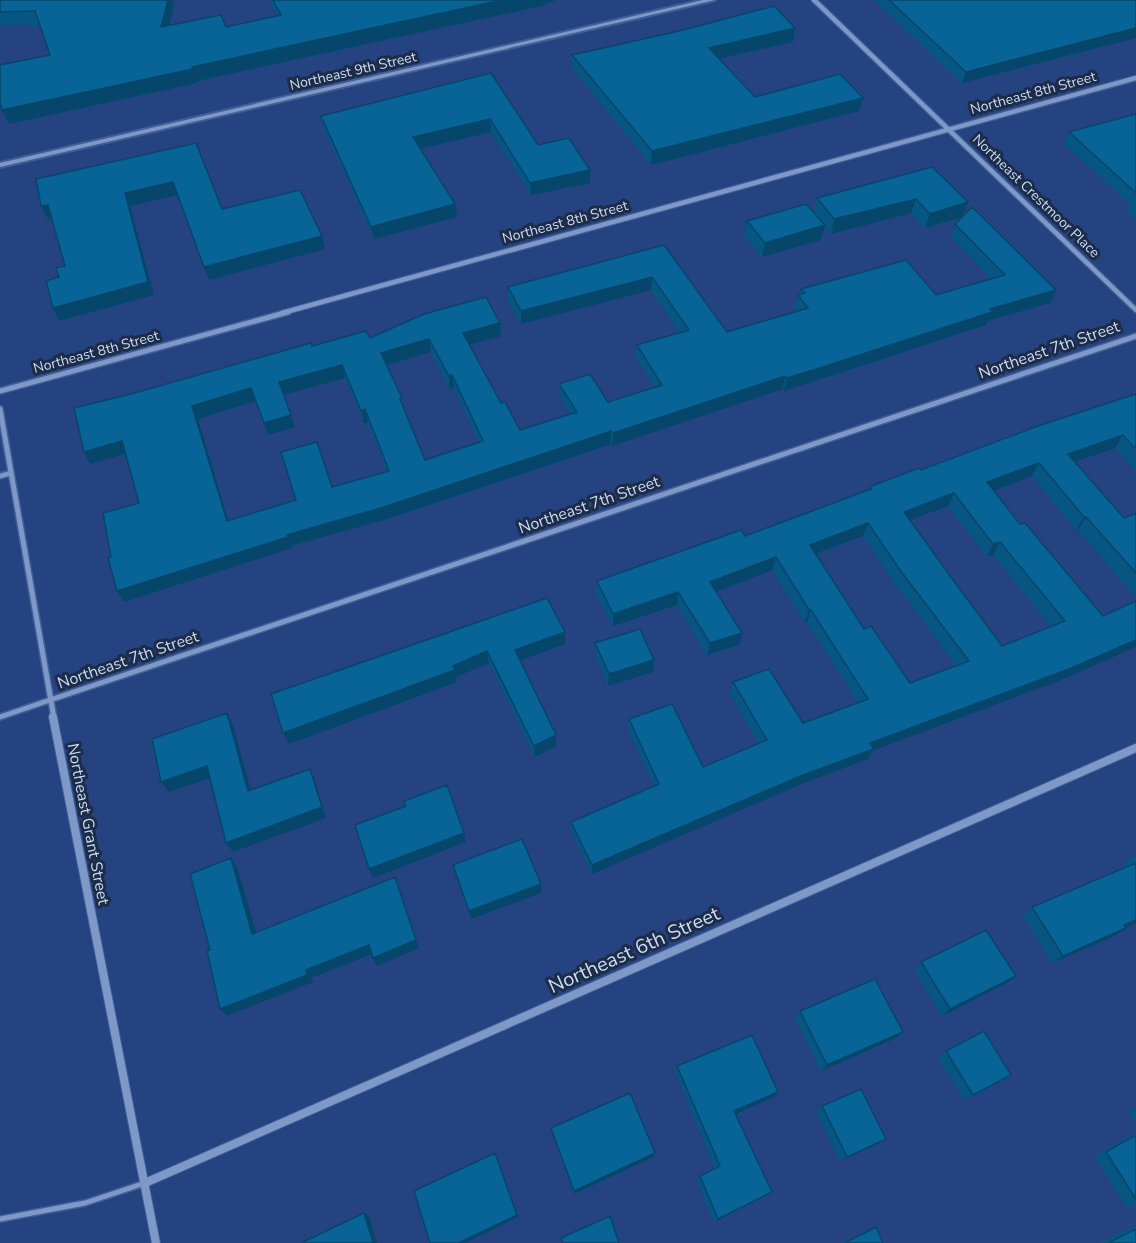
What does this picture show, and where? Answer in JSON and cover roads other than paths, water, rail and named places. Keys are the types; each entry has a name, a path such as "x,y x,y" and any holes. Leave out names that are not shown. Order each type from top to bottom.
{"street":[{"name":"Northeast 9th Street","path":"0,165 712,0"},
{"name":"Northeast Crestmoor Place","path":"814,0 1136,310"},
{"name":"Northeast 8th Street","path":"0,391 1136,78"},
{"name":"Northeast 7th Street","path":"50,700 1136,336"},
{"name":"Northeast Grant Street","path":"0,409 50,700 156,1243"},
{"name":"Northeast 6th Street","path":"145,1183 1136,748"}],"lane":[{"path":"0,476 11,473"},
{"path":"0,717 50,700"},
{"path":"0,1219 85,1203 145,1183"}]}
